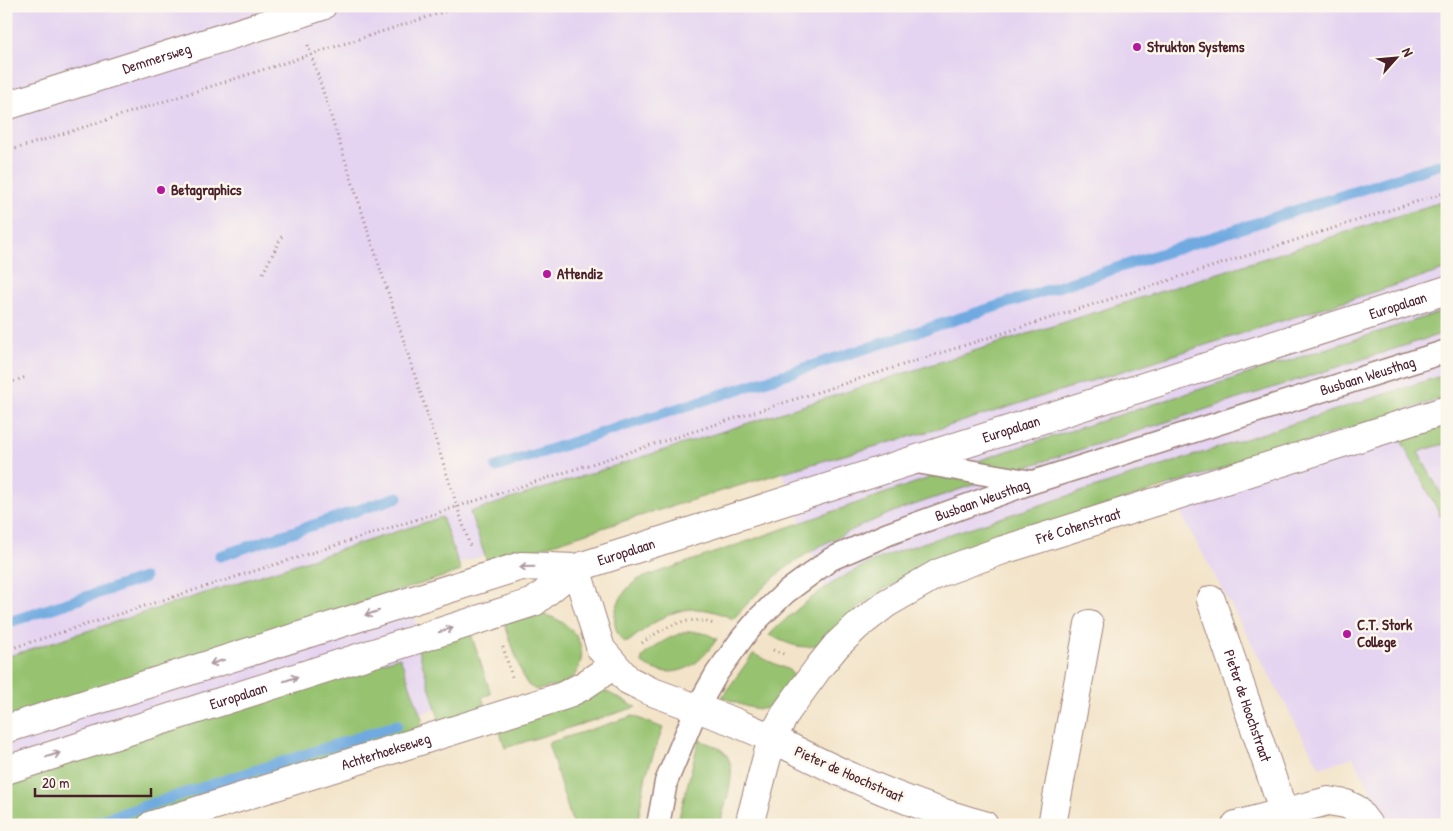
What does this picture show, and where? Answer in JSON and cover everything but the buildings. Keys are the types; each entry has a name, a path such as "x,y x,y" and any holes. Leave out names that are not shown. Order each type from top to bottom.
{"street":[{"name":"Demmersweg","path":"6,106 305,9"},
{"name":"Europalaan","path":"6,729 521,566 576,568 1447,290"},
{"name":"Fré Cohenstraat","path":"749,825 772,738 787,711 836,646 887,603 939,573 1004,550 1447,410"},
{"name":"Europalaan","path":"6,770 534,602 576,568"},
{"path":"576,568 601,649 628,680 650,691 772,738"},
{"name":"Pieter de Hoochstraat","path":"1211,600 1284,813"},
{"path":"1052,825 1090,624"},
{"name":"Achterhoekseweg","path":"152,825 572,692 614,664"},
{"name":"Pieter de Hoochstraat","path":"772,738 854,780 921,806 984,825"},
{"path":"1236,825 1328,801 1346,804 1356,809 1368,825"}],"lane":[{"name":"Busbaan Weusthag","path":"658,825 666,782 697,708 717,673 760,617 785,593 831,559 888,534 1033,482 1447,351"},
{"path":"910,461 1033,482"}],"path":[{"path":"6,152 462,6"},
{"path":"305,9 312,55 480,579"},
{"path":"6,650 1447,192"},
{"path":"263,273 282,236"},
{"path":"8,383 26,377"},
{"path":"492,615 523,708"}],"shaded area":[{"path":"6,6 1447,6 1447,825 1390,825 1353,757 1320,768 1164,483 827,594 779,464 401,581 445,706 65,825 6,825"}],"green space":[{"path":"1447,200 1447,269 945,427 794,469 488,565 470,512"},
{"path":"1447,310 1447,332 1032,465 879,518 838,537 798,559 758,592 733,619 702,609 689,609 665,617 628,642 624,642 618,634 615,625 616,608 625,591 639,579 995,455"},
{"path":"1447,374 1447,397 985,544 882,590 858,608 823,642 816,645 809,647 796,646 769,635 826,587 859,568 892,554"},
{"path":"1447,425 1447,443 1418,452 1447,505 1447,515 1441,517 1401,440"},
{"path":"442,517 461,571 6,718 6,657"},
{"path":"538,614 557,619 572,631 578,639 581,657 579,667 570,680 559,685 536,690 528,685 523,677 504,622"},
{"path":"470,631 491,694 482,697 486,709 447,723 439,719 418,649"},
{"path":"691,631 707,634 717,639 706,653 693,664 678,671 670,672 660,671 642,663 642,657 658,644 671,637"},
{"path":"753,654 789,670 794,676 794,680 781,700 768,708 752,708 722,697"},
{"path":"400,657 422,719 420,728 115,825 6,825 6,781"},
{"path":"598,691 607,692 636,707 505,748 499,728"},
{"path":"633,716 663,728 646,775 637,825 573,825 548,743"},
{"path":"699,740 721,750 729,759 731,767 730,785 721,821 729,823 729,825 677,825"}],"waterway":[{"path":"496,467 1447,162"},
{"path":"220,556 398,497"},
{"path":"6,623 144,578"},
{"path":"86,825 397,725"}],"place":[{"name":"Strukton Systems","path":"1137,47"},
{"name":"Betagraphics","path":"161,190"},
{"name":"Attendiz","path":"547,274"},
{"name":"C.T. Stork College","path":"1347,634"}]}
